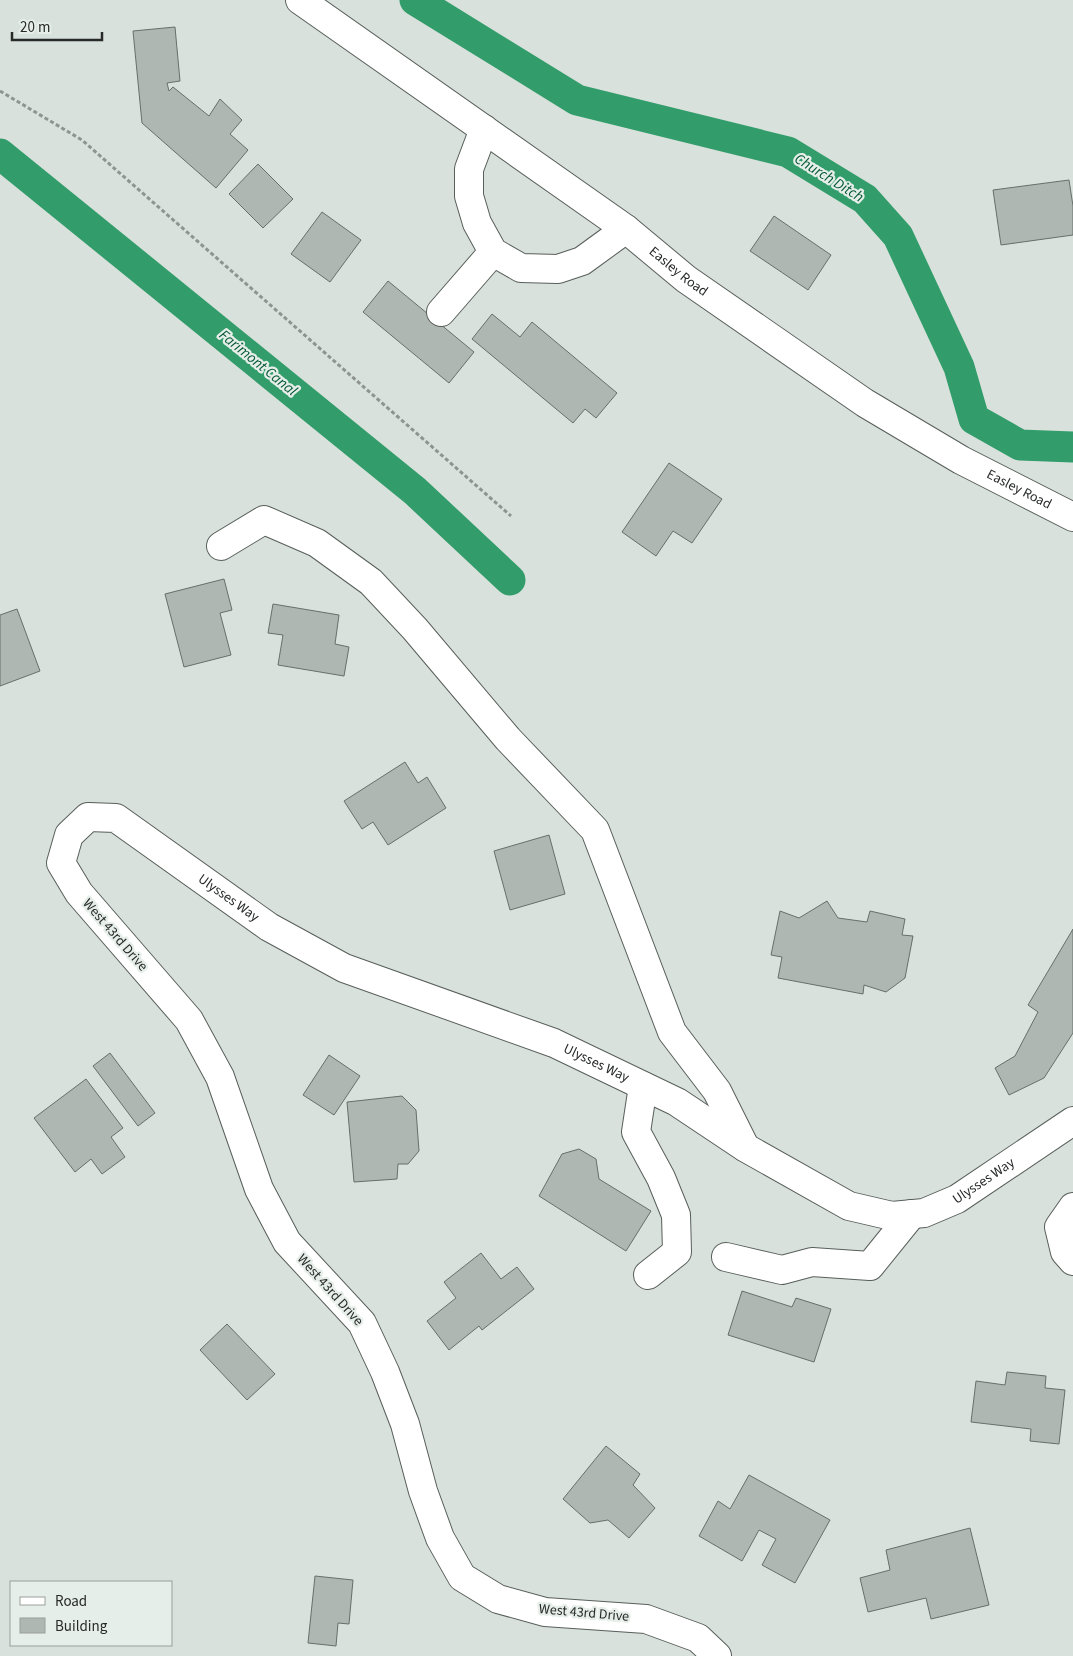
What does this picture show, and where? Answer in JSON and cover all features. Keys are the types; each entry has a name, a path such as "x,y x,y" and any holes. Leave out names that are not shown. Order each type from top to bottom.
{"street":[{"name":"Easley Road","path":"300,0 626,229 686,279 865,403 962,460 1073,517"},
{"path":"484,129 469,169 470,196 477,223 493,252 521,268 558,269 582,261 626,229"},
{"path":"441,312 493,252"},
{"path":"221,546 264,520 317,544 371,582 415,629 508,738 595,830 672,1032 716,1091 746,1148"},
{"name":"West 43rd Drive","path":"116,818 88,816 68,834 61,863 79,893 188,1020 220,1077 259,1189 286,1242 362,1323 385,1372 405,1424 423,1491 440,1538 462,1577 498,1599 545,1612 646,1619 698,1638 717,1656"},
{"name":"Ulysses Way","path":"116,818 269,927 344,968 554,1043 677,1102 746,1148 849,1206 892,1216 924,1213 957,1199 1073,1121"},
{"path":"643,1086 636,1132 661,1178 676,1216 677,1252 648,1275"},
{"path":"1073,1207 1059,1227 1065,1252 1073,1261"},
{"path":"726,1256 782,1270 812,1262 870,1266 912,1214"}],"path":[{"path":"0,91 82,140 511,516"}],"building":[{"path":"175,27 180,81 167,83 169,91 173,87 209,116 220,99 242,120 230,134 248,150 216,188 142,123 133,31"},
{"path":"258,164 293,199 263,228 229,194"},
{"path":"1069,180 1073,206 1073,235 1001,245 993,190"},
{"path":"322,212 361,240 330,282 291,254"},
{"path":"774,216 831,255 808,290 750,251"},
{"path":"388,281 474,352 449,383 363,312"},
{"path":"492,314 520,337 532,322 617,393 596,418 585,409 573,423 472,339"},
{"path":"669,463 722,499 692,543 673,531 656,556 622,532"},
{"path":"224,579 232,610 220,613 231,655 184,667 165,594"},
{"path":"273,604 339,615 335,644 349,647 344,676 278,665 283,635 268,633"},
{"path":"17,609 40,671 0,686 0,615"},
{"path":"405,762 418,783 427,777 446,808 388,845 373,822 362,829 344,801"},
{"path":"549,835 565,894 510,910 494,851"},
{"path":"827,901 838,918 867,922 870,911 905,919 902,935 913,936 905,978 886,992 864,985 863,994 778,978 782,957 771,955 780,911 799,918"},
{"path":"1073,929 1073,1033 1044,1078 1009,1095 995,1068 1015,1056 1038,1012 1028,1005"},
{"path":"110,1053 155,1113 138,1126 93,1066"},
{"path":"329,1055 360,1076 334,1115 303,1095"},
{"path":"86,1079 123,1128 111,1137 125,1157 102,1174 91,1159 75,1172 34,1118"},
{"path":"402,1096 416,1110 419,1151 408,1164 398,1164 397,1179 354,1182 347,1102"},
{"path":"579,1149 596,1159 599,1179 651,1211 626,1251 539,1196 562,1154"},
{"path":"481,1253 501,1279 517,1267 534,1289 482,1330 479,1326 449,1350 427,1321 456,1298 444,1282"},
{"path":"742,1291 792,1307 796,1298 831,1309 814,1362 728,1335"},
{"path":"227,1324 275,1374 247,1400 200,1350"},
{"path":"1007,1372 1046,1376 1045,1388 1065,1390 1059,1444 1030,1441 1031,1429 971,1422 976,1381 1005,1385"},
{"path":"606,1446 640,1474 633,1485 655,1508 629,1538 608,1520 590,1523 563,1499"},
{"path":"749,1475 830,1520 795,1583 762,1565 776,1539 759,1530 742,1561 699,1536 718,1501 730,1509"},
{"path":"970,1528 989,1605 931,1619 926,1598 868,1612 860,1578 890,1570 886,1550"},
{"path":"315,1576 353,1580 349,1624 338,1623 336,1646 308,1643"}],"waterway":[{"name":"Church Ditch","path":"415,0 577,100 788,152 865,199 898,236 959,367 974,419 1020,445 1073,447"},
{"name":"Farimont Canal","path":"0,154 415,491 510,580"}]}
